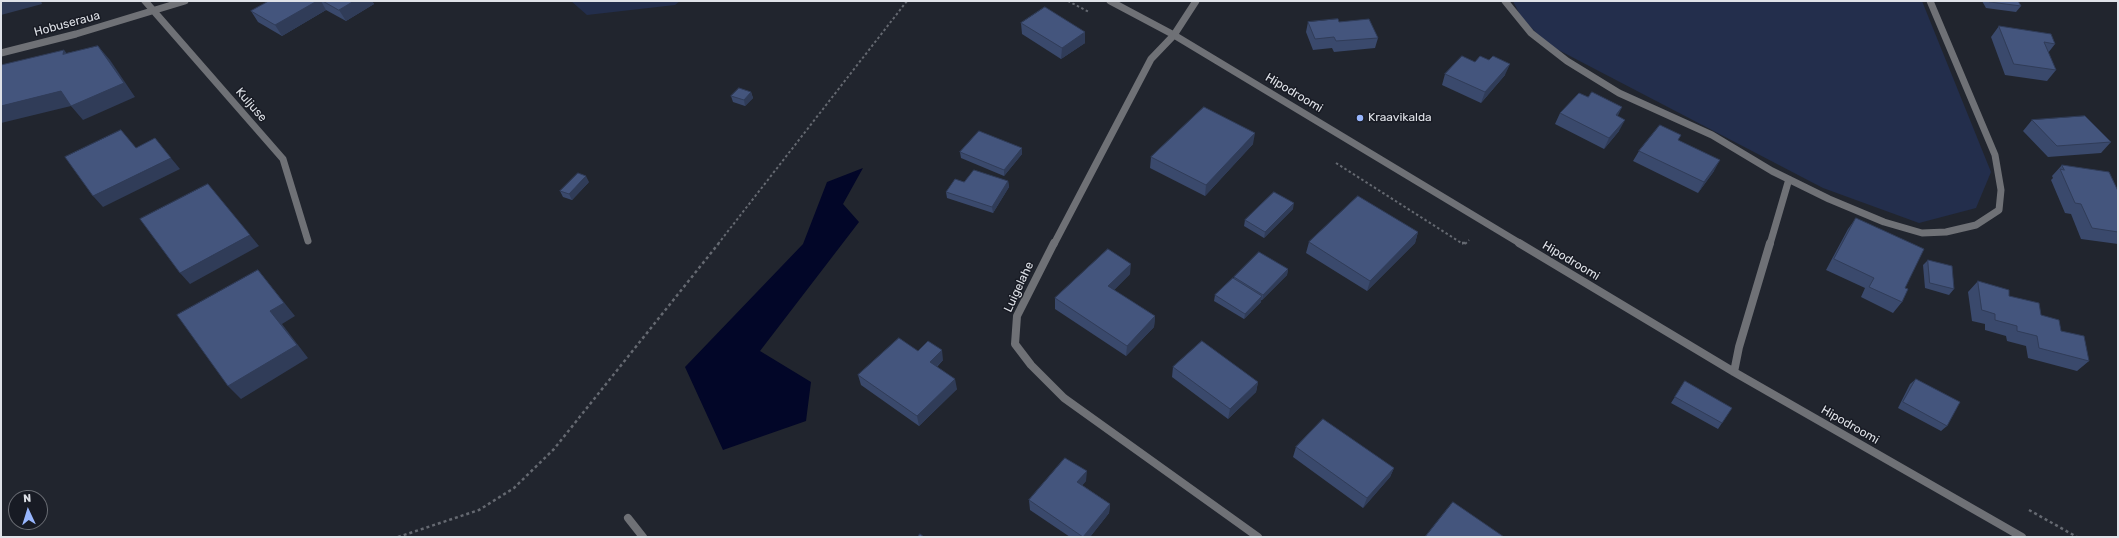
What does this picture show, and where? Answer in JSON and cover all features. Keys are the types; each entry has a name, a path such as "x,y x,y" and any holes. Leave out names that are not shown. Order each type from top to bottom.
{"street":[{"name":"Kuljuse","path":"145,1 283,159 308,241"},
{"name":"Hobuseraua","path":"1,53 76,34 185,1"},
{"name":"Hipodroomi","path":"1110,1 1174,35 1734,372 2022,537"},
{"path":"1174,35 1196,1"},
{"path":"1504,1 1531,34 1567,61 1619,93 1712,135 1789,180 1829,199 1884,222 1922,233 1946,232 1976,225 1999,210 2001,190 1995,155 1930,1"},
{"name":"Luigelahe","path":"1174,35 1151,59 1058,235 1017,316 1015,344 1031,365 1064,398 1258,537"},
{"path":"1734,372 1739,347 1789,180"},
{"path":"628,518 643,537"}],"path":[{"path":"398,537 479,510 514,488 554,449 777,170 907,1"}],"shaded area":[{"path":"571,1 680,1 675,5 587,15"},
{"path":"1513,1 1922,1 1991,172 1976,208 1919,223 1823,188 1547,44 1521,17"},
{"path":"863,168 843,204 859,222 760,351 811,382 806,421 723,450 685,367 803,244 827,182"}],"building":[{"path":"269,1 317,1 275,25 251,11"},
{"path":"323,1 354,1 339,10"},
{"path":"1989,1 2018,1 2021,6 1990,2"},
{"path":"1045,7 1085,32 1062,48 1021,23"},
{"path":"1338,19 1339,22 1369,19 1378,38 1336,41 1334,37 1315,39 1308,22"},
{"path":"1999,26 2051,34 2055,44 2044,42 2056,70 2014,64"},
{"path":"98,46 124,83 71,106 61,91 1,106 1,65 64,50 63,54"},
{"path":"1462,56 1475,62 1480,56 1489,60 1493,56 1510,64 1485,92 1445,74"},
{"path":"739,88 751,92 744,100 731,96"},
{"path":"1592,92 1622,107 1616,115 1625,120 1609,138 1560,113 1579,93 1588,97"},
{"path":"1204,107 1255,133 1206,185 1151,157"},
{"path":"2085,116 2111,142 2057,146 2032,120"},
{"path":"1660,125 1681,135 1678,140 1720,160 1704,182 1639,151"},
{"path":"121,130 136,148 155,138 171,158 93,196 65,157"},
{"path":"979,131 1022,148 1004,170 960,152"},
{"path":"2062,165 2109,172 2118,191 2118,232 2092,228 2081,204 2075,203 2060,169 2064,170"},
{"path":"974,170 1008,181 992,207 946,192 955,179 964,182"},
{"path":"578,173 586,176 569,194 560,191"},
{"path":"208,184 250,235 180,273 140,219"},
{"path":"1274,192 1294,203 1265,232 1245,220"},
{"path":"1358,196 1418,232 1370,281 1309,242"},
{"path":"1856,218 1924,249 1905,288 1908,289 1902,302 1869,287 1874,278 1834,259"},
{"path":"1108,249 1131,264 1108,286 1155,316 1127,346 1055,298"},
{"path":"1259,252 1288,269 1263,295 1234,277"},
{"path":"1928,260 1952,266 1954,289 1930,283"},
{"path":"258,270 284,303 270,311 297,345 228,386 177,315"},
{"path":"1233,278 1262,296 1245,314 1215,295"},
{"path":"1978,281 2009,290 2009,296 2039,303 2041,315 2059,320 2061,331 2084,336 2089,361 2039,348 2037,336 2017,331 2017,326 1995,320 1995,314 1982,310"},
{"path":"899,338 918,351 928,341 942,350 930,362 955,379 917,416 858,375"},
{"path":"1202,341 1258,382 1230,409 1173,367"},
{"path":"1916,379 1960,402 1947,426 1903,402"},
{"path":"1685,381 1732,408 1722,423 1675,397"},
{"path":"1323,419 1394,468 1367,498 1296,447"},
{"path":"1065,458 1087,471 1077,482 1110,504 1083,537 1029,500"},
{"path":"1453,502 1504,537 1426,536"}],"place":[{"name":"Kraavikalda","path":"1360,118"}]}
